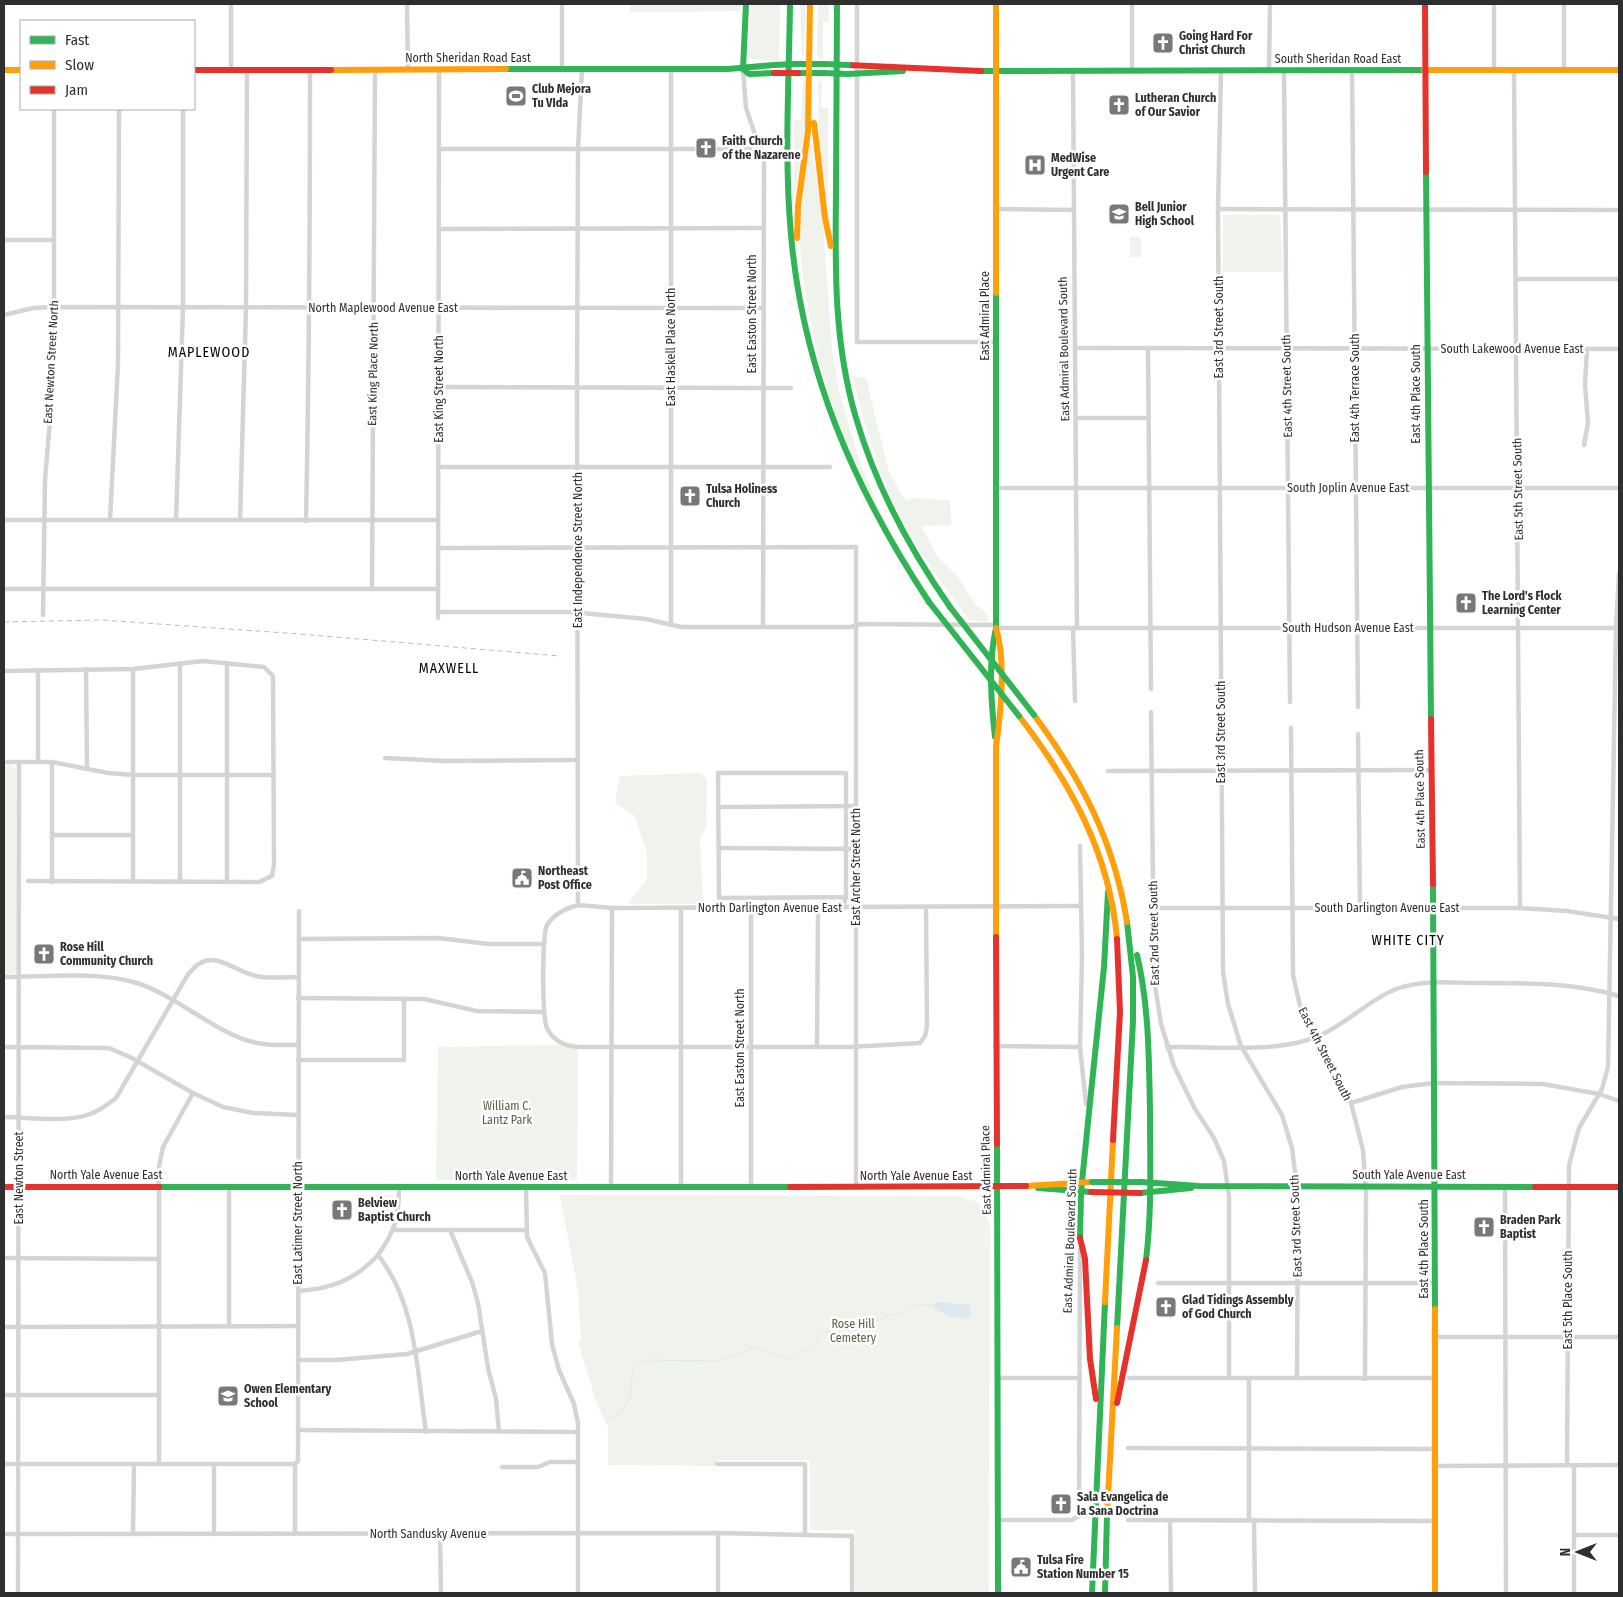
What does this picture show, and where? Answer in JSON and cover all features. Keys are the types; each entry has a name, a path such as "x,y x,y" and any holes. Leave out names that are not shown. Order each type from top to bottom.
{"main road":[{"name":"East Easton Street North","path":"743,69 746,4"},
{"path":"790,4 790,209 796,281 818,379 842,449 884,531 929,602 1057,766 1077,800 1098,847 1108,882 1118,934 1121,982 1092,1593"},
{"path":"810,4 812,64"},
{"path":"796,281 797,219 808,131 815,4"},
{"path":"837,4 835,261 837,319 841,355 853,416 862,445 876,482 905,540 950,607 1068,761 1101,822 1114,856 1143,980 1150,1093 1151,1192 1146,1259 1111,1425"},
{"name":"East Admiral Place","path":"996,4 996,626 1000,641 1000,716 996,746 998,1593"},
{"name":"East 4th Place South","path":"1425,4 1435,1187 1435,1593"},
{"name":"North Sheridan Road East","path":"195,70 743,69 750,65 795,64 857,64 912,69 997,70"},
{"name":"North Sheridan Road East","path":"743,69 750,74 857,74 912,69"},
{"path":"4,70 20,70"},
{"name":"South Sheridan Road East","path":"997,70 1619,70"},
{"path":"811,73 816,148 825,218 835,261"},
{"path":"1088,1122 1104,967 1108,882"},
{"path":"1105,1593 1111,1425 1134,994 1134,962 1129,920"},
{"name":"East Admiral Boulevard South","path":"1080,1238 1081,1192 1088,1122"},
{"name":"South Yale Avenue East","path":"1017,1187 1082,1182 1151,1182 1227,1187 1619,1187"},
{"name":"North Yale Avenue East","path":"4,1186 1017,1187"},
{"name":"South Yale Avenue East","path":"1034,1187 1081,1192 1151,1192 1200,1186"},
{"path":"1080,1238 1085,1259 1090,1359 1099,1416"}],"street":[{"path":"231,4 231,70"},
{"path":"407,4 408,70"},
{"path":"562,4 562,69"},
{"path":"857,4 857,342 996,342"},
{"path":"1132,4 1132,70"},
{"path":"1270,4 1270,70"},
{"path":"1494,4 1494,70"},
{"path":"1564,4 1564,70"},
{"name":"East Independence Street North","path":"578,905 578,149 582,69"},
{"name":"East Haskell Place North","path":"671,69 671,624"},
{"name":"East Easton Street North","path":"743,69 746,108 764,161 763,627"},
{"path":"240,520 246,308 247,70"},
{"path":"306,520 310,308 310,70"},
{"name":"East King Place North","path":"372,588 375,70"},
{"name":"East King Street North","path":"438,615 439,70"},
{"name":"East Admiral Boulevard South","path":"1073,70 1076,418 1075,701"},
{"name":"East 3rd Street South","path":"1222,70 1218,209 1221,770 1225,988 1241,1046 1282,1115 1292,1148 1296,1186 1298,1378"},
{"name":"East 4th Street South","path":"1284,70 1290,702"},
{"name":"East 4th Terrace South","path":"1352,70 1358,707"},
{"name":"East 5th Street South","path":"1514,70 1520,908"},
{"name":"East Newton Street North","path":"43,615 43,520 47,437 52,395 54,308 54,110"},
{"path":"110,520 119,308 119,110"},
{"path":"176,520 183,308 183,110"},
{"path":"439,149 761,149"},
{"path":"996,209 1074,210"},
{"path":"1218,209 1619,210"},
{"path":"439,229 764,228"},
{"path":"4,240 54,240"},
{"path":"1516,279 1619,279"},
{"name":"North Maplewood Avenue East","path":"4,315 33,308 763,308"},
{"name":"South Lakewood Avenue East","path":"1075,348 1619,349"},
{"path":"1148,348 1151,690"},
{"path":"1584,445 1588,423 1585,384 1587,349"},
{"path":"439,387 791,388"},
{"path":"1076,418 1149,418"},
{"path":"438,467 830,467"},
{"name":"South Joplin Avenue East","path":"996,488 1619,488"},
{"path":"4,520 438,520"},
{"path":"438,548 763,547"},
{"name":"East Archer Street North","path":"763,547 856,547 856,1188"},
{"name":"East 5th Place South","path":"1567,1465 1568,1186 1573,1143 1581,1123 1599,1094 1608,1067 1619,574"},
{"path":"4,589 438,589"},
{"name":"South Hudson Avenue East","path":"438,615 577,613 646,619 681,627 856,625 1075,628 1618,628"},
{"path":"4,671 133,669 203,661 257,665 270,670 273,676 273,873 266,881 28,881"},
{"path":"180,663 180,881"},
{"path":"226,663 227,882"},
{"path":"86,669 87,768"},
{"path":"133,669 133,882"},
{"path":"38,670 38,762"},
{"name":"East 2nd Street South","path":"1151,712 1154,979 1161,1024 1168,1047 1182,1084 1220,1149 1229,1196 1229,1378"},
{"name":"East 4th Street South","path":"1291,728 1292,908 1295,985 1301,1010 1315,1038 1336,1071 1351,1103 1363,1150 1365,1186 1366,1379"},
{"path":"1358,734 1360,908"},
{"path":"385,758 444,761 577,760"},
{"path":"4,762 52,762 108,773 134,775 274,774"},
{"name":"East Newton Street","path":"18,1593 20,1395 19,762"},
{"path":"52,762 52,882"},
{"path":"1108,771 1431,770"},
{"name":"East Archer Street North","path":"719,807 718,773 846,772 846,897 843,908"},
{"path":"856,806 719,807 719,848 856,849"},
{"path":"53,835 132,835"},
{"name":"East Admiral Boulevard South","path":"1080,846 1080,1046 1088,1122"},
{"name":"North Darlington Avenue East","path":"719,848 719,898 846,897"},
{"path":"1612,852 1619,852"},
{"path":"578,905 560,911 552,918 546,929 544,944 544,1021 549,1032 562,1044 578,1047 817,1047 916,1044 923,1041 927,1022 926,908"},
{"name":"North Darlington Avenue East","path":"578,905 612,908 996,908 1081,906"},
{"path":"611,1187 612,908"},
{"path":"681,908 681,1187"},
{"name":"East Easton Street North","path":"751,908 751,1188"},
{"path":"817,1047 818,908"},
{"name":"South Darlington Avenue East","path":"1154,908 1520,908 1567,911 1619,919"},
{"name":"East Latimer Street North","path":"295,1534 295,1464 298,1461 299,911"},
{"path":"299,939 438,938 489,944 544,944"},
{"path":"4,1117 71,1118 92,1114 116,1098 192,969 205,960 225,962 245,973 261,977 298,977"},
{"path":"4,977 114,979 137,983 245,1040 272,1046 298,1045"},
{"path":"1168,1047 1280,1046 1315,1038 1336,1028 1390,992 1405,986 1433,982 1544,984 1619,996"},
{"path":"298,998 424,999 477,1010 544,1012"},
{"path":"298,1060 404,1060 404,999"},
{"path":"996,1046 1080,1046"},
{"path":"4,1047 105,1047 117,1050 194,1093 233,1110 298,1115"},
{"path":"1351,1103 1402,1087 1434,1083 1524,1083 1599,1094 1619,1101"},
{"path":"159,1464 159,1167 163,1147 194,1093"},
{"path":"228,1326 229,1186"},
{"path":"298,1291 325,1288 347,1281 367,1267 378,1255 394,1230 397,1218 399,1187"},
{"path":"526,1187 526,1230 547,1278 552,1344 559,1370 574,1404 578,1432 578,1593"},
{"path":"1505,1187 1506,1593"},
{"path":"394,1230 526,1230"},
{"path":"450,1230 472,1282 488,1368 496,1399 499,1431"},
{"name":"East Admiral Boulevard South","path":"998,1520 1072,1520 1078,1518 1081,1467 1080,1238"},
{"path":"378,1255 401,1293 410,1322 426,1432"},
{"path":"4,1258 159,1259"},
{"path":"1158,1283 1435,1283"},
{"path":"4,1327 298,1326"},
{"path":"298,1360 336,1360 414,1352 482,1331"},
{"path":"1435,1337 1619,1337"},
{"path":"998,1378 1080,1378"},
{"path":"1129,1378 1436,1378"},
{"path":"1249,1378 1249,1449 1255,1593"},
{"path":"4,1395 158,1395"},
{"path":"298,1430 578,1432"},
{"path":"1128,1448 1435,1449"},
{"path":"502,1467 538,1467 550,1462 578,1462"},
{"path":"4,1464 295,1464"},
{"path":"133,1534 134,1464"},
{"path":"214,1464 214,1534"},
{"path":"717,1464 805,1464 806,1535"},
{"path":"1574,1465 1574,1593"},
{"path":"1435,1466 1619,1465"},
{"path":"1128,1520 1435,1520"},
{"path":"1170,1520 1170,1593"},
{"path":"718,1533 718,1593"},
{"name":"North Sandusky Avenue","path":"4,1534 718,1533 852,1536 852,1593"},
{"path":"440,1534 441,1593"},
{"path":"1574,1535 1619,1534"}],"green space":[{"path":"630,4 741,4 740,11 630,12"},
{"path":"751,4 780,4 779,61 748,59"},
{"path":"800,4 806,4 804,53 802,58"},
{"path":"818,4 829,4 829,23 823,22 823,60 818,57 817,53"},
{"path":"803,79 806,84 806,119 794,204 794,120 801,120"},
{"path":"822,80 821,107 828,108 828,206 819,146 818,83"},
{"path":"810,137 822,213 832,349 839,391 858,457 885,523 859,471 837,418 813,335 803,277 800,237"},
{"path":"1223,215 1280,215 1283,272 1223,272"},
{"path":"1130,237 1141,237 1141,257 1130,257"},
{"path":"852,376 866,378 889,472 906,501 912,498 950,500 951,525 921,526 938,557 958,577 975,604 987,614 988,620 985,622 969,620 925,559 901,519 876,459"},
{"path":"12,765 16,771 17,970 13,974 4,974 4,766"},
{"path":"701,773 707,779 706,828 700,838 703,904 628,904 647,879 647,853 634,815 615,803 620,776"},
{"name":"William C. Lantz Park","path":"559,1045 578,1050 577,1180 436,1180 438,1047"},
{"path":"374,1195 393,1195 390,1220 383,1219 385,1201 376,1199"},
{"name":"Rose Hill Cemetery","path":"560,1195 956,1196 978,1202 990,1225 989,1593 855,1593 855,1530 810,1530 810,1460 717,1460 716,1466 608,1465 608,1427 597,1404 578,1342 581,1341 578,1291"}],"shaded area":[{"path":"938,1302 969,1305 971,1314 968,1318 951,1317 934,1308 934,1304"}],"waterway":[{"path":"606,1419 615,1416 626,1406 629,1399 634,1365 645,1360 720,1361 754,1347 789,1360 816,1343 821,1333 874,1323 886,1316 900,1313 914,1305 934,1305"}],"railway":[{"path":"4,622 102,620 300,634 560,656"}],"traffic: fast":[{"path":"743,69 746,4"},
{"path":"790,4 787,148 789,206 797,285 807,334 820,381 836,427 856,472 877,516 929,602"},
{"path":"837,4 836,279 843,362 856,418 873,468 895,516 921,562 950,607"},
{"path":"795,64 824,64"},
{"path":"774,65 795,64"},
{"path":"824,64 848,65"},
{"path":"506,69 728,69 774,65"},
{"path":"743,69 749,74 774,73"},
{"path":"981,71 1424,70"},
{"path":"848,74 903,71"},
{"path":"798,73 824,73"},
{"path":"824,73 848,74"},
{"path":"1426,172 1431,719"},
{"path":"995,737 991,682 993,642 996,628 996,293"},
{"path":"929,602 1019,716"},
{"path":"950,607 1034,715"},
{"path":"1433,884 1435,1309"},
{"path":"1088,1122 1104,967 1108,892"},
{"path":"1117,1328 1133,1021 1133,977 1127,922"},
{"path":"1137,955 1144,993 1148,1033 1150,1186 1146,1260"},
{"path":"1080,1238 1081,1192 1088,1122"},
{"path":"997,1144 998,1593"},
{"path":"1092,1182 1141,1182"},
{"path":"1141,1182 1199,1186 1535,1187"},
{"path":"159,1187 790,1187"},
{"path":"1038,1188 1091,1192"},
{"path":"1140,1193 1191,1188"},
{"path":"1092,1593 1105,1302"},
{"path":"1105,1593 1107,1515"}],"traffic: slow":[{"path":"797,238 798,206 808,131 810,4"},
{"path":"996,4 996,293"},
{"path":"331,70 506,69"},
{"path":"4,70 20,70"},
{"path":"1424,70 1619,70"},
{"path":"814,123 825,218 831,246"},
{"path":"996,628 1002,670 1000,718 996,746 996,937"},
{"path":"1034,715 1067,763 1094,812 1114,865 1127,922"},
{"path":"1019,716 1055,767 1071,793 1084,820 1106,878 1113,908 1117,939"},
{"path":"1105,1302 1113,1140"},
{"path":"1026,1186 1092,1182"},
{"path":"1435,1309 1435,1593"},
{"path":"1107,1515 1117,1328"}],"traffic: jam":[{"path":"1425,4 1426,172"},
{"path":"848,65 981,71"},
{"path":"195,70 331,70"},
{"path":"774,73 798,73"},
{"path":"1431,719 1433,884"},
{"path":"996,937 997,1144"},
{"path":"1113,1140 1120,1012 1117,939"},
{"path":"790,1187 1026,1186"},
{"path":"4,1187 159,1187"},
{"path":"1535,1187 1619,1187"},
{"path":"1091,1192 1140,1193"},
{"path":"1080,1238 1085,1259 1090,1359 1096,1399"},
{"path":"1117,1403 1146,1260"}],"place":[{"name":"Going Hard For Christ Church","path":"1163,43"},
{"name":"Club Mejora Tu VIda","path":"516,96"},
{"name":"Lutheran Church of Our Savior","path":"1119,105"},
{"name":"Faith Church of the Nazarene","path":"706,148"},
{"name":"MedWise Urgent Care","path":"1035,165"},
{"name":"Bell Junior High School","path":"1119,214"},
{"name":"Tulsa Holiness Church","path":"690,496"},
{"name":"The Lord's Flock Learning Center","path":"1466,603"},
{"name":"Northeast Post Office","path":"522,878"},
{"name":"Rose Hill Community Church","path":"44,954"},
{"name":"Belview Baptist Church","path":"342,1210"},
{"name":"Braden Park Baptist","path":"1484,1227"},
{"name":"Glad Tidings Assembly of God Church","path":"1166,1307"},
{"name":"Owen Elementary School","path":"228,1396"},
{"name":"Sala Evangelica de la Sana Doctrina","path":"1061,1504"},
{"name":"Tulsa Fire Station Number 15","path":"1021,1567"}],"district":[{"name":"MAPLEWOOD","path":"209,352"},
{"name":"MAXWELL","path":"449,668"},
{"name":"WHITE CITY","path":"1408,940"}]}
